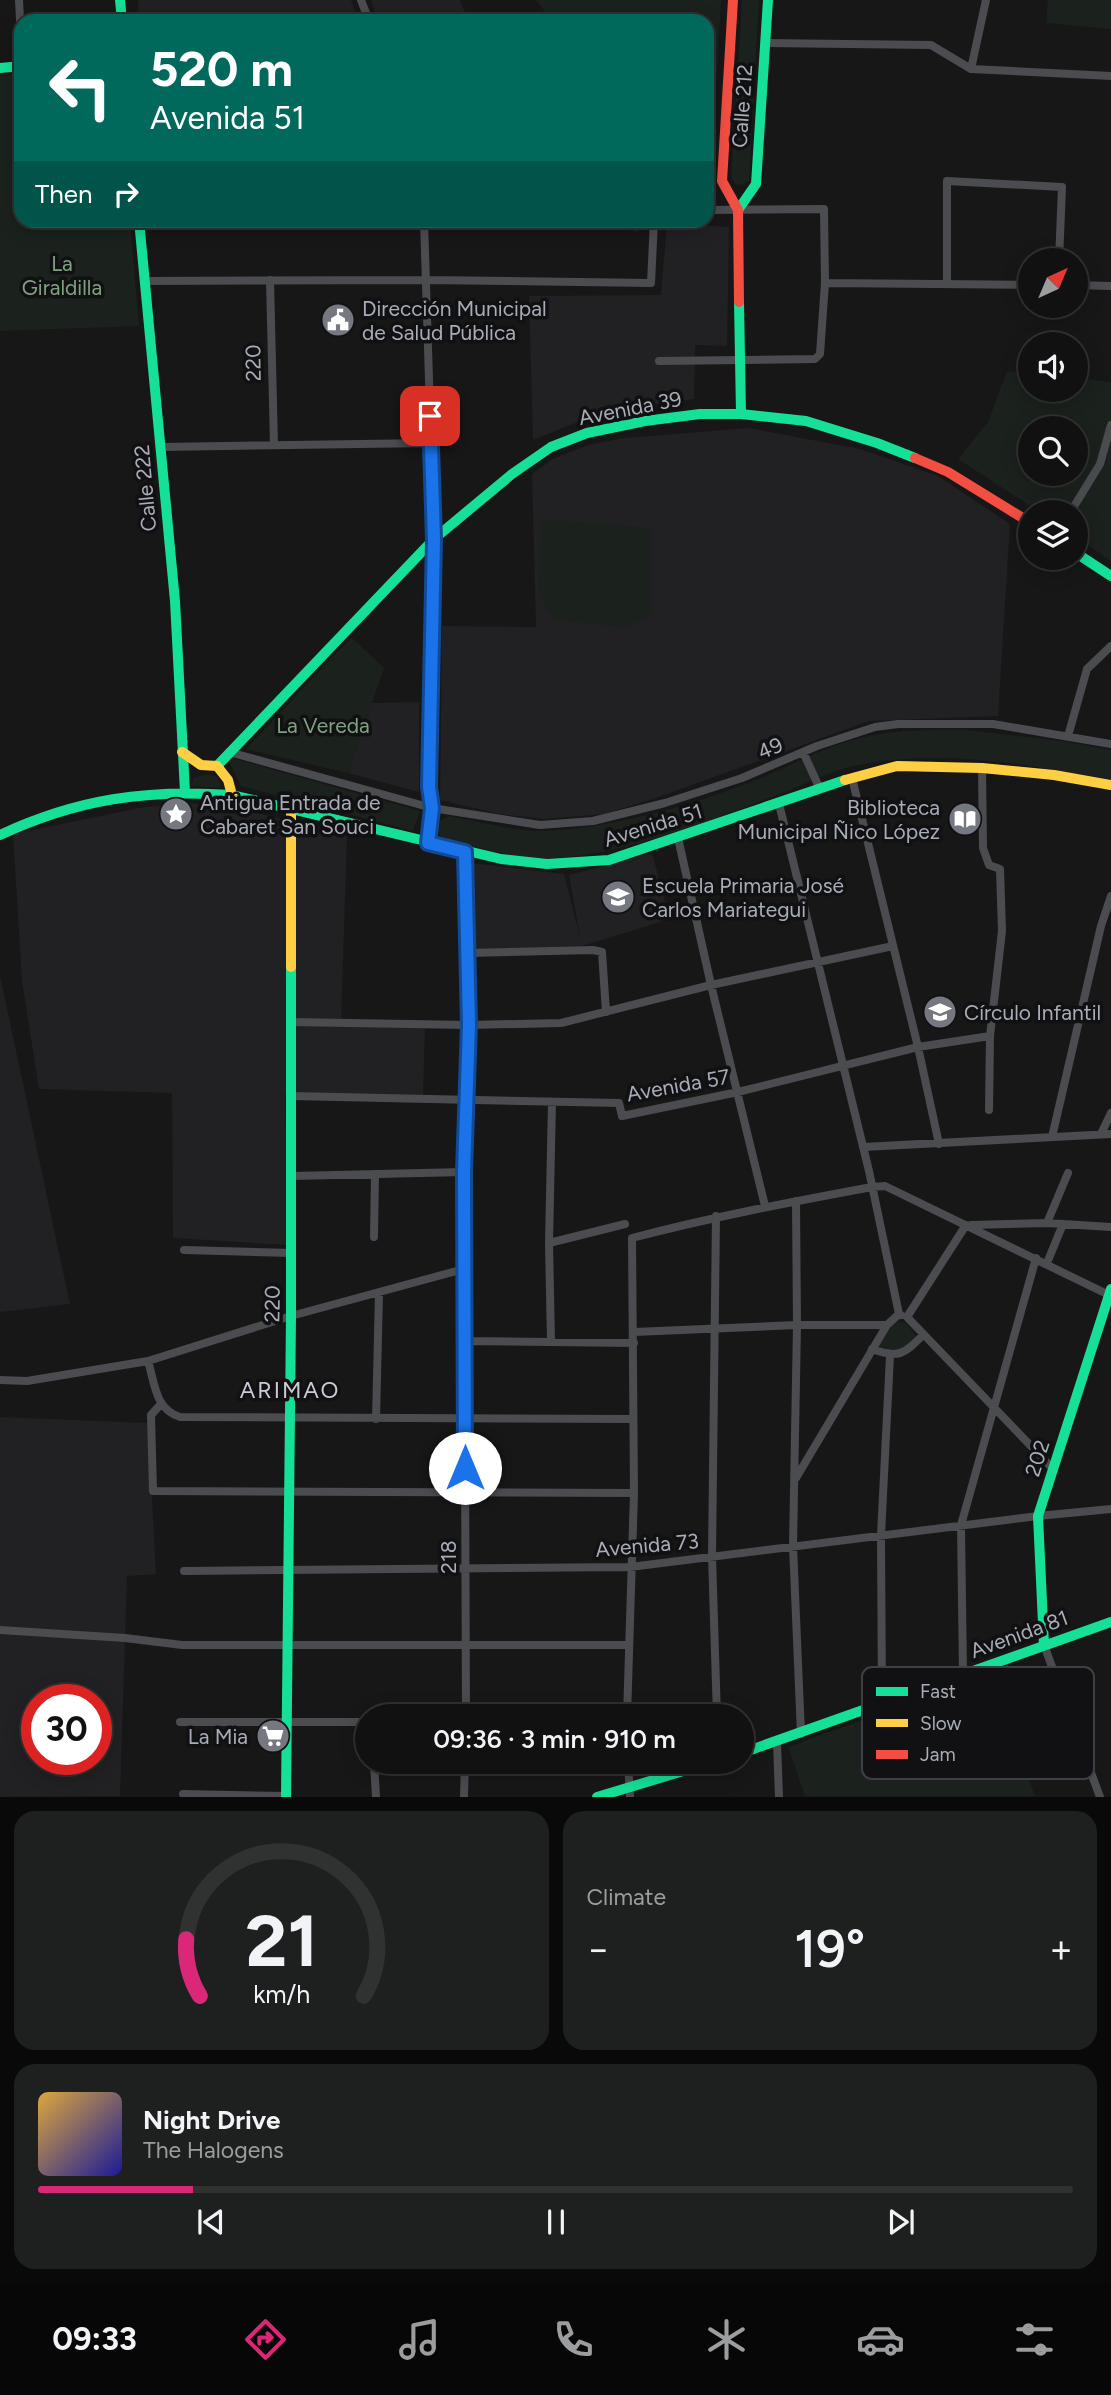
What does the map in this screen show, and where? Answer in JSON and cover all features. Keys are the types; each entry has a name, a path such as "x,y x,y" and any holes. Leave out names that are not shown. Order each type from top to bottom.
{"street":[{"name":"Calle 212","path":"733,0 722,181 738,210 740,414"},
{"name":"Calle 212","path":"738,210 756,184 768,0"},
{"path":"971,69 986,0"},
{"path":"765,43 931,45 971,69 1111,76"},
{"path":"947,284 947,181 1062,187 1060,248"},
{"path":"659,361 816,359 820,354 824,330 824,209 714,210"},
{"name":"Calle 222","path":"140,228 175,601 185,792"},
{"path":"424,228 434,539 429,787 432,808 428,843"},
{"path":"145,281 427,280 651,283 654,228"},
{"name":"220","path":"270,281 274,445"},
{"path":"825,283 1018,285"},
{"path":"1088,285 1111,286"},
{"name":"Avenida 39","path":"216,766 434,539 512,474 551,447 587,433 645,421 700,414 740,414 806,421 877,443 948,472 1018,515"},
{"path":"1078,500 1100,464 1111,425"},
{"path":"161,447 431,443"},
{"path":"1088,561 1111,576"},
{"path":"1068,736 1087,669 1111,646"},
{"name":"49","path":"229,752 432,808 540,825 593,821 665,803 742,779 803,752 875,727 898,724 993,724 1111,744"},
{"path":"182,752 201,765"},
{"path":"803,752 819,787"},
{"path":"184,778 193,768 201,765 216,766 228,780 232,795"},
{"name":"Avenida 51","path":"0,835 33,819 98,800 147,793 185,792 232,795 465,852 526,863 569,864 609,860 779,804 819,787 897,766 982,768 1054,775 1111,785"},
{"path":"982,768 983,848 989,865 1000,869 1002,932 990,1035 989,1111"},
{"path":"852,778 939,1144"},
{"path":"779,804 903,1316 1054,1470"},
{"name":"220","path":"286,1796 292,1176 291,811"},
{"path":"678,838 765,1206"},
{"name":"218","path":"465,852 469,1025 464,1172 466,1704"},
{"path":"1052,1138 1101,926 1111,896"},
{"path":"291,1022 469,1025 561,1023 711,985 893,946"},
{"path":"467,953 602,952 606,1012"},
{"name":"Avenida 57","path":"291,1096 619,1103 622,1116 738,1092 918,1047 990,1035"},
{"path":"551,1342 549,1244 552,1102"},
{"path":"1101,1135 1111,1113"},
{"path":"863,1147 1111,1134"},
{"path":"292,1176 464,1172"},
{"path":"1047,1223 1068,1173"},
{"path":"374,1237 375,1174"},
{"path":"627,1704 634,1493 632,1238 716,1216 885,1186 1110,1293"},
{"path":"796,1201 793,1546 800,1734"},
{"path":"716,1216 712,1556 717,1704"},
{"path":"966,1225 1047,1223 1111,1227"},
{"path":"549,1244 625,1224"},
{"path":"1047,1263 1063,1224"},
{"path":"795,1479 887,1325 903,1316 966,1225"},
{"path":"184,1250 291,1253"},
{"path":"963,1667 961,1525 1035,1258"},
{"path":"0,1380 27,1381 148,1361 291,1316 464,1269"},
{"path":"376,1419 379,1293"},
{"name":"202","path":"1044,1645 1038,1516 1110,1293"},
{"path":"634,1332 797,1325 887,1325"},
{"path":"872,1349 890,1356 906,1352 923,1335"},
{"path":"465,1341 634,1343"},
{"path":"882,1667 881,1535 890,1356"},
{"path":"148,1361 161,1404 169,1413 180,1417 632,1419"},
{"path":"161,1404 151,1415 153,1491 634,1493"},
{"name":"Avenida 73","path":"184,1571 630,1567 1111,1509"},
{"name":"Avenida 81","path":"983,1667 1111,1622"},
{"path":"0,1630 125,1638 182,1645 628,1645"},
{"path":"1044,1645 1052,1667"},
{"name":"Avenida 81","path":"754,1749 862,1711"},
{"path":"180,1722 355,1722"},
{"path":"778,1742 779,1797"},
{"path":"375,1774 376,1797"},
{"path":"464,1797 465,1774"},
{"path":"629,1774 630,1793"},
{"path":"597,1797 630,1793 681,1774"},
{"path":"1093,1779 1100,1797"},
{"path":"183,1794 286,1796"}],"shaded area":[{"path":"138,0 351,0 356,14 139,14"},
{"path":"371,0 460,0 465,14 376,14"},
{"path":"714,57 718,57 714,104"},
{"path":"729,227 727,346 695,345 694,399 605,411 533,440 529,296 661,295 667,228"},
{"path":"749,428 860,449 938,476 1010,524 998,716 869,721 604,814 544,819 500,814 440,800 442,626 536,627 532,474 553,459 588,445 624,438"},
{"path":"419,702 419,792 348,773 372,703"},
{"path":"185,803 228,806 347,835 341,1023 425,1025 423,1095 285,1094 288,1245 173,1238 172,1093 39,1089 22,981 13,834 144,807"},
{"path":"652,853 670,919 582,946 473,950 473,863 564,874 580,937 569,875"},
{"path":"0,976 70,1304 0,1312"},
{"path":"0,1417 148,1423 156,1574 127,1576 120,1796 0,1797"}],"green space":[{"path":"536,0 721,0 718,57 714,57 714,14 547,14"},
{"path":"742,0 759,0 749,181 742,185 735,184 731,177"},
{"path":"1048,0 1111,0 1111,29 1046,23"},
{"name":"La Giraldilla","path":"14,74 14,228 131,228 139,326 0,331 0,75"},
{"path":"619,228 638,228 638,232"},
{"path":"1007,371 1018,372 1018,402 1088,402 1088,379 1111,382 1111,561 1088,545 1088,500 1021,500 958,459 988,422"},
{"path":"541,519 652,528 651,614 626,627 555,620 539,595"},
{"name":"La Vereda","path":"351,637 384,668 348,773 246,749"},
{"path":"967,730 1062,741 1111,750 1111,780 1017,764 954,758 891,760 839,770 723,816 660,837 595,853 565,857 536,858 489,850 442,839 437,829 438,822 449,816 534,831 571,829 627,820 710,797 847,741 900,732"},
{"path":"232,758 420,811 413,831 241,786 229,762"},
{"path":"210,774 218,779 220,788 191,786 194,777"},
{"path":"895,1321 907,1323 916,1336 904,1348 895,1351 879,1346"},
{"path":"862,1720 862,1779 1029,1779 1035,1796 805,1796 788,1747"}],"traffic: fast":[{"path":"120,0 121,14"},
{"path":"738,210 756,184 768,0"},
{"path":"0,68 14,67"},
{"path":"140,228 175,601 185,792"},
{"path":"739,302 741,414"},
{"path":"217,766 434,539 512,474 551,447 587,433 645,421 700,414 741,414 806,421 915,458"},
{"path":"1088,561 1111,576"},
{"path":"0,835 57,813 113,799 171,794 232,795 501,859 547,864 609,860 845,780"},
{"path":"286,1797 291,1316 291,967"},
{"path":"1044,1645 1038,1516 1111,1289"},
{"path":"984,1667 1111,1622"},
{"path":"754,1749 862,1710"},
{"path":"597,1797 673,1774"}],"traffic: slow":[{"path":"182,752 201,765 217,766 228,780 232,795"},
{"path":"845,780 897,766 982,768 1054,775 1111,785"},
{"path":"291,811 291,967"}],"traffic: jam":[{"path":"733,0 722,181 738,210 739,302"},
{"path":"915,458 948,472 1018,515"}],"place":[{"name":"Dirección Municipal de Salud Pública","path":"338,320"},
{"name":"Antigua Entrada de Cabaret San Souci","path":"176,814"},
{"name":"Biblioteca Municipal Ñico López","path":"965,819"},
{"name":"Escuela Primaria José Carlos Mariategui","path":"618,897"},
{"name":"Círculo Infantil","path":"940,1012"},
{"name":"La Mia","path":"273,1736"}],"district":[{"name":"ARIMAO","path":"290,1390"}],"route":[{"path":"430,416 434,539 429,787 432,808 428,843 465,852 469,1025 464,1172 465,1468"}]}
